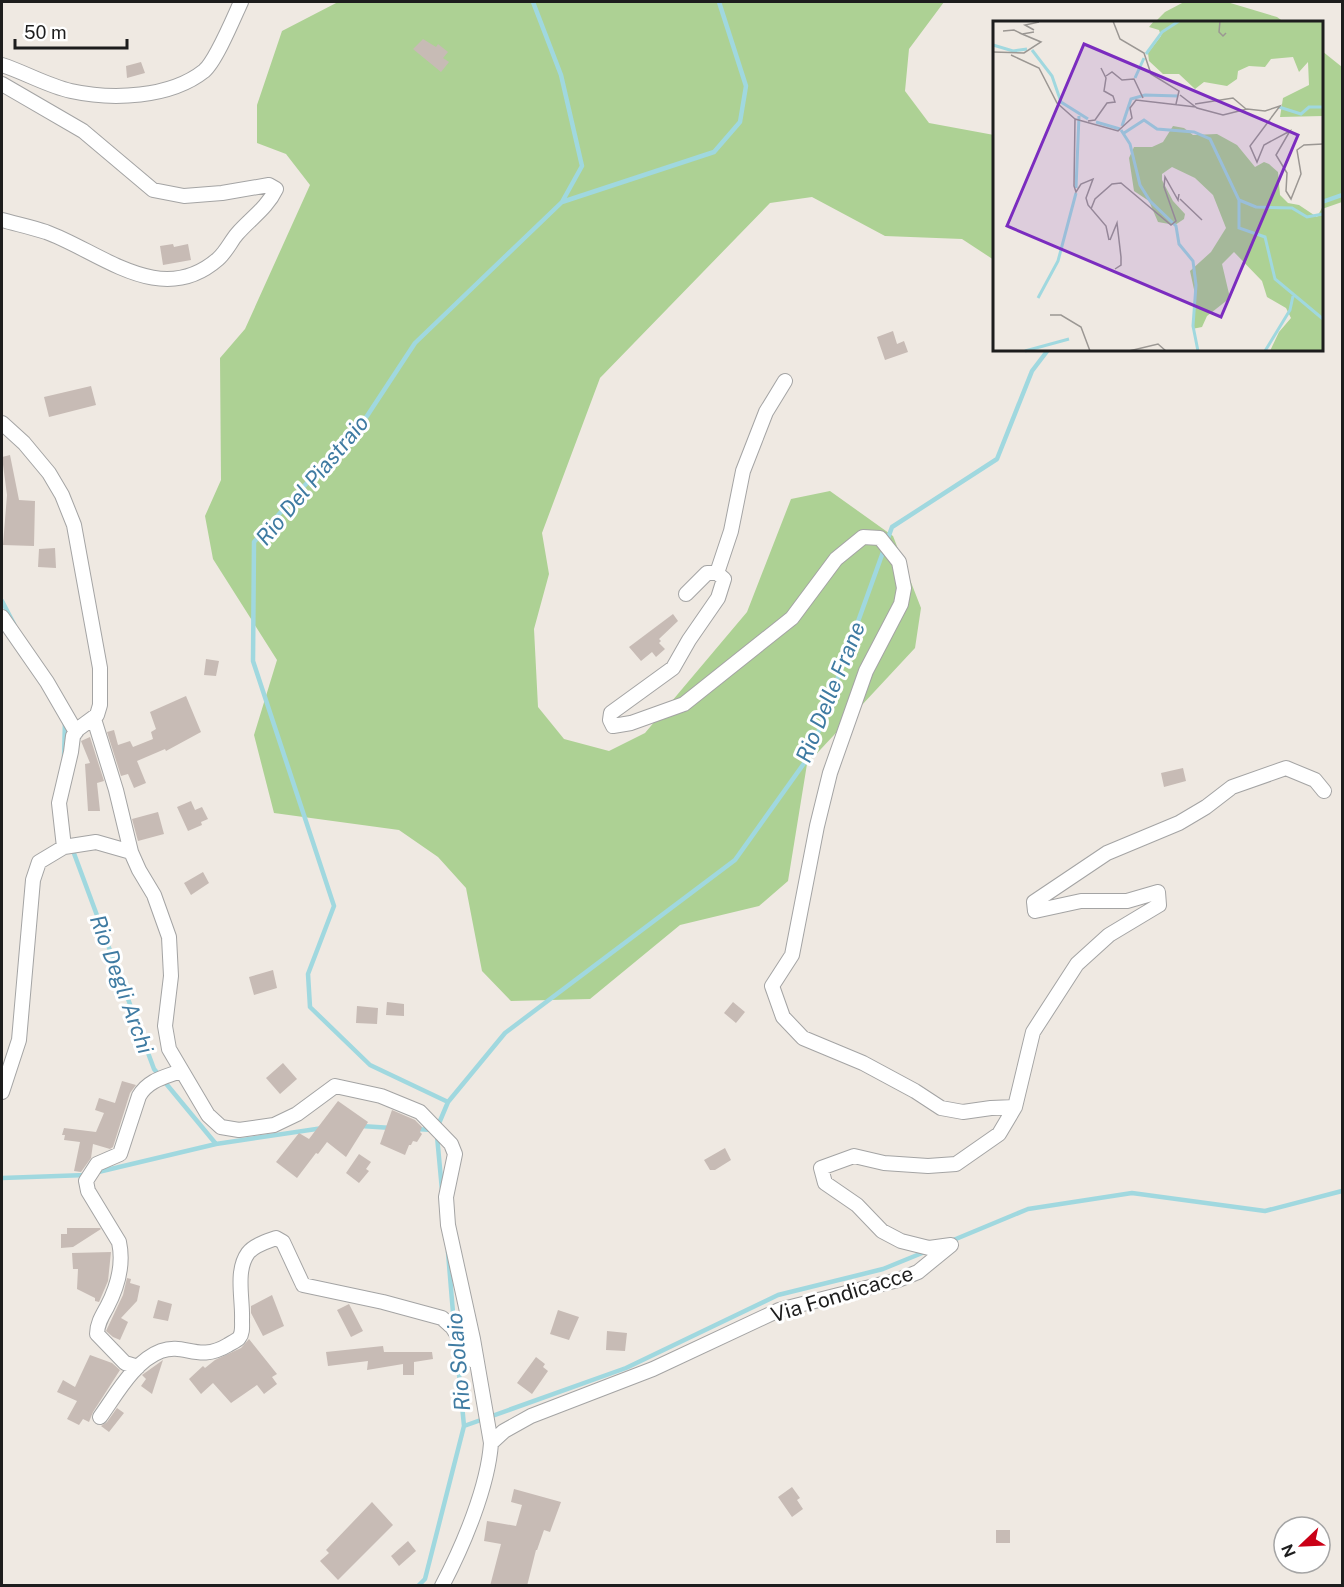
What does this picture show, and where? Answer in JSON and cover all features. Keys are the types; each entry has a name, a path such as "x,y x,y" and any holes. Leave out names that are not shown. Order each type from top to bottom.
{"street":[{"path":"2,65 69,91 106,96 152,94 178,85 205,70 222,42 241,2"},
{"path":"2,84 82,131 153,190 184,196 222,194 269,185 276,189 269,202 238,233 218,259 196,272 171,280 138,275 46,233 2,220"},
{"path":"717,573 731,531 742,471 766,412 785,381"},
{"path":"2,423 24,443 49,473 62,495 74,525 99,668 100,705 94,719 116,790 131,852 154,895 169,937 172,958 165,1026 166,1041 208,1115 221,1126 239,1130 274,1125 297,1114 335,1086 381,1096 420,1112 451,1144 455,1154 446,1197 448,1225 473,1339 491,1443 490,1458 475,1509 455,1562 442,1586"},
{"path":"686,594 707,573 717,573 724,579 718,598 689,640 674,668 611,713 610,720 614,726 631,723 684,704 792,618 836,559 863,537 880,538 899,562 904,588 901,604 866,671 830,773 817,826 792,955 772,986 783,1017 803,1038 863,1063 915,1090 941,1108 963,1112 1015,1107"},
{"path":"2,617 47,681 76,732"},
{"path":"64,847 59,803 73,736 85,723 94,719"},
{"name":"Via Fondicacce","path":"491,1443 504,1431 531,1416 653,1369 779,1310 898,1280 918,1272 951,1245 928,1248 901,1241 882,1231 857,1204 825,1183 820,1168 854,1156 884,1163 928,1167 956,1164 999,1134 1015,1107 1033,1032 1077,964 1109,935 1159,905 1158,892 1127,901 1081,901 1035,911 1034,902 1107,853 1179,823 1206,807 1232,787 1286,768 1315,780 1324,791"},
{"path":"2,1092 19,1040 33,880 39,862 64,847 96,842 131,852"},
{"path":"138,1367 125,1363 97,1334 102,1315 118,1280 121,1251 88,1191 86,1181 97,1164 120,1154 138,1096 144,1087 181,1071"},
{"path":"100,1417 138,1367 152,1355 164,1350 205,1354 222,1349 237,1340 242,1330 243,1306 240,1290 243,1264 250,1251 276,1238 283,1242 303,1285 374,1300 442,1318 452,1327 476,1365"}],"green space":[{"path":"338,2 944,2 909,49 905,91 929,123 993,135 993,259 962,239 885,236 812,197 770,203 600,378 542,533 549,574 534,629 538,707 564,739 609,751 645,733 747,612 791,499 830,491 893,536 921,608 915,648 807,764 788,881 759,906 680,925 590,999 511,1001 482,971 466,888 438,857 399,830 274,813 254,735 277,660 213,559 205,516 221,480 220,358 245,329 310,185 286,154 257,143 257,105 282,31"},
{"path":"1184,2 1227,2 1277,17 1283,21 1156,21 1165,12"},
{"path":"1323,52 1342,67 1342,202 1323,209"}],"building":[{"path":"423,39 436,47 438,44 448,52 443,58 449,62 441,72 413,49"},
{"path":"141,62 145,73 127,78 126,66"},
{"path":"173,244 174,247 188,244 191,260 163,265 160,246"},
{"path":"893,331 897,344 904,341 908,352 885,360 877,337"},
{"path":"91,386 96,405 49,417 44,397"},
{"path":"10,455 19,500 35,501 34,546 3,545 7,495 2,457"},
{"path":"55,548 56,568 38,567 39,549"},
{"path":"673,614 678,621 659,639 661,641 659,643 665,649 656,657 652,652 641,661 629,647"},
{"path":"206,659 219,661 216,676 204,675"},
{"path":"186,696 201,732 166,751 165,749 137,761 146,783 134,788 128,774 121,776 107,732 114,730 118,745 130,741 133,747 153,739 151,732 156,729 150,712"},
{"path":"90,737 104,781 97,783 100,811 88,811 85,764 90,763 81,741"},
{"path":"1183,768 1186,781 1164,787 1161,773"},
{"path":"191,801 195,810 202,807 208,819 201,822 202,825 188,831 177,807"},
{"path":"158,812 164,834 138,841 132,819"},
{"path":"203,872 209,883 191,895 184,883"},
{"path":"273,970 277,988 254,995 249,977"},
{"path":"387,1002 404,1004 404,1016 386,1015"},
{"path":"733,1002 745,1012 736,1023 724,1013"},
{"path":"357,1006 378,1008 377,1024 356,1023"},
{"path":"283,1063 297,1079 280,1094 266,1078"},
{"path":"122,1081 136,1085 130,1093 113,1147 110,1149 93,1144 91,1158 81,1172 74,1171 80,1142 64,1140 65,1135 62,1135 64,1128 96,1132 104,1113 95,1110 99,1098 115,1103"},
{"path":"338,1101 368,1122 346,1157 327,1142 297,1178 276,1162 299,1133 309,1139"},
{"path":"392,1110 415,1120 422,1127 420,1132 422,1134 417,1142 413,1141 409,1145 405,1155 380,1144"},
{"path":"725,1148 731,1160 715,1170 710,1170 704,1160"},
{"path":"359,1154 371,1162 366,1169 369,1171 359,1183 346,1173"},
{"path":"67,1228 101,1229 73,1247 61,1248 61,1234 67,1234"},
{"path":"111,1252 108,1281 99,1302 95,1301 95,1298 77,1289 78,1269 73,1269 72,1253"},
{"path":"127,1278 131,1279 130,1283 140,1286 137,1301 121,1318 128,1322 120,1340 106,1331 123,1295"},
{"path":"272,1295 284,1326 263,1336 251,1313 251,1306"},
{"path":"158,1300 172,1304 168,1321 153,1318"},
{"path":"349,1304 363,1331 351,1337 337,1310"},
{"path":"558,1310 579,1317 569,1340 550,1334"},
{"path":"607,1331 627,1333 625,1351 606,1350"},
{"path":"249,1339 277,1374 272,1377 277,1384 264,1394 257,1385 231,1403 213,1383 201,1394 189,1379 203,1366 205,1368 215,1360 241,1348"},
{"path":"383,1346 384,1352 432,1352 433,1359 414,1362 414,1375 403,1375 403,1364 367,1370 368,1361 328,1366 326,1352"},
{"path":"90,1355 112,1363 120,1370 89,1422 83,1419 79,1425 67,1419 77,1401 57,1392 63,1380 75,1387"},
{"path":"536,1357 545,1364 543,1367 548,1371 532,1394 517,1383"},
{"path":"163,1360 152,1394 141,1386 146,1379 142,1375"},
{"path":"117,1408 124,1413 109,1432 101,1426 107,1422"},
{"path":"792,1487 800,1498 797,1500 803,1509 792,1517 778,1497"},
{"path":"514,1489 561,1502 550,1532 544,1530 536,1550 527,1586 490,1586 501,1544 484,1541 487,1521 516,1526 522,1505 511,1502"},
{"path":"372,1502 393,1525 338,1580 320,1561 329,1553 326,1550"},
{"path":"996,1530 1010,1530 1010,1543 996,1543"},
{"path":"408,1541 416,1551 399,1566 391,1556"}],"waterway":[{"path":"533,2 561,75 582,166 562,202"},
{"name":"Rio Del Piastraio","path":"448,1102 370,1065 310,1007 308,974 334,906 253,661 254,542 367,416 415,343 562,202 714,152 740,122 746,86 719,2"},
{"name":"Rio Delle Frane","path":"1323,202 1342,195"},
{"name":"Rio Delle Frane","path":"437,1128 448,1102 505,1033 735,860 810,755 892,527 997,459 1032,371 1047,351"},
{"name":"Rio Degli Archi","path":"2,601 14,624"},
{"name":"Rio Degli Archi","path":"64,758 65,721"},
{"name":"Rio Degli Archi","path":"72,848 154,1069 216,1144 323,1128"},
{"name":"Rio Degli Archi","path":"361,1126 392,1128"},
{"name":"Rio Degli Archi","path":"415,1129 434,1130"},
{"name":"Rio Solaio","path":"437,1136 442,1190"},
{"path":"94,1173 216,1144"},
{"path":"2,1178 86,1175"},
{"path":"951,1241 1028,1209 1132,1193 1265,1211 1342,1191"},
{"path":"464,1426 626,1368 778,1295 883,1269 927,1251"},
{"name":"Rio Solaio","path":"448,1252 454,1325"},
{"name":"Rio Solaio","path":"418,1586 425,1579 464,1426 456,1342"}]}
